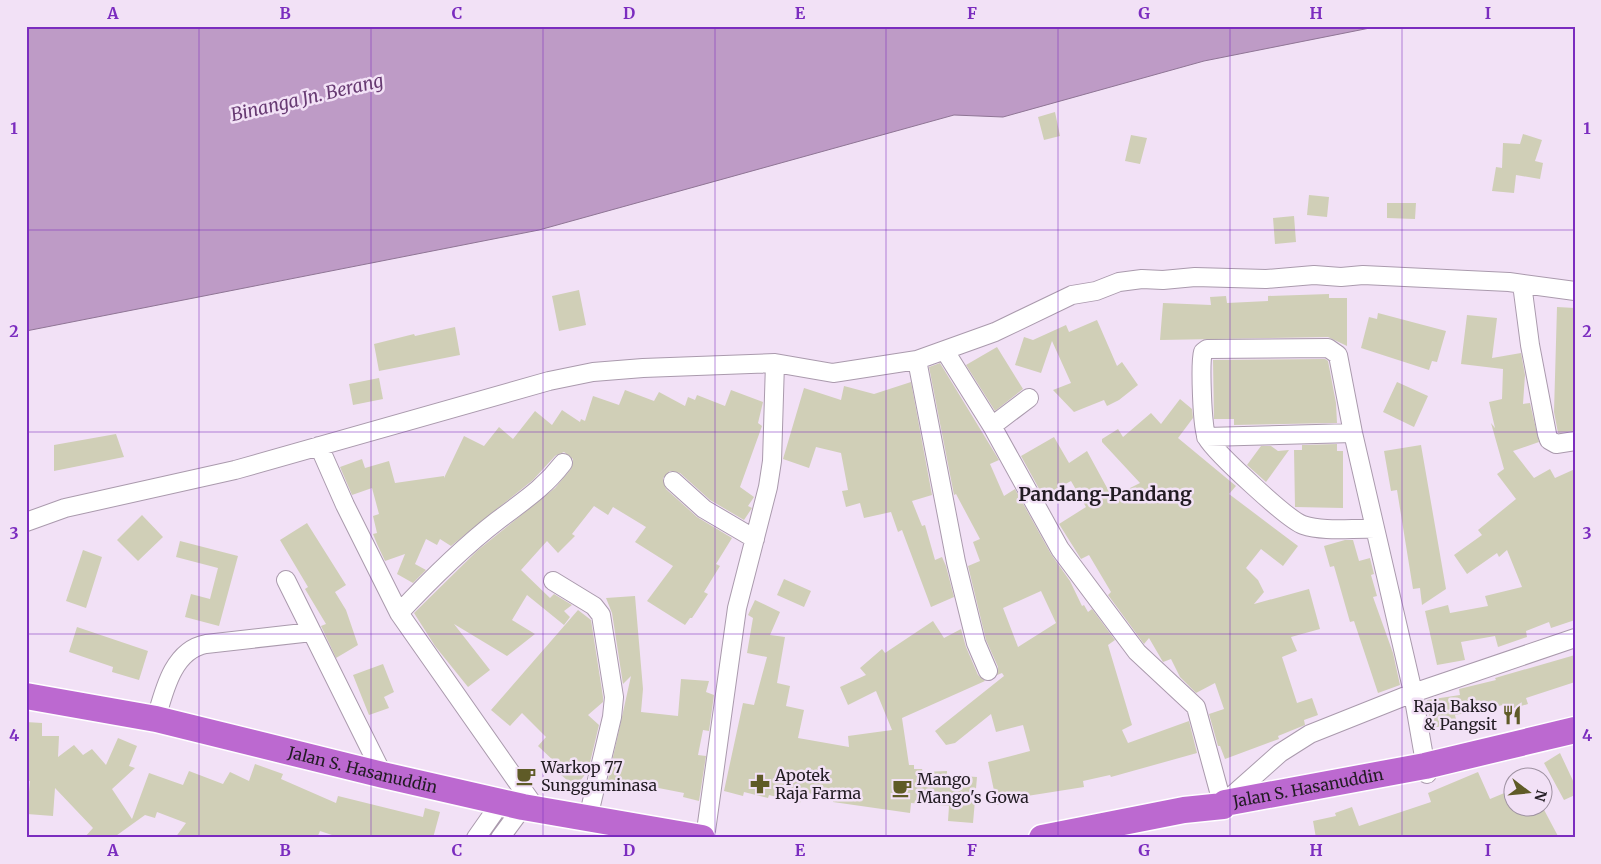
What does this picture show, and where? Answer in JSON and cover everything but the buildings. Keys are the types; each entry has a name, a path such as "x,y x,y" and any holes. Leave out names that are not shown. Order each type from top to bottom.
{"highway":[{"name":"Jalan S. Hasanuddin","path":"26,696 156,719 383,775 512,814"},
{"name":"Jalan S. Hasanuddin","path":"26,705 154,728 512,814 592,828 703,838"},
{"name":"Jalan S. Hasanuddin","path":"1426,770 1575,730"},
{"name":"Jalan S. Hasanuddin","path":"1089,838 1184,810 1224,806 1575,744"},
{"name":"Jalan S. Hasanuddin","path":"1042,838 1135,824"}],"street":[{"path":"26,522 66,508 235,470 549,381 593,372 643,368 775,363 833,373 917,360 995,332 1072,295 1142,279 1162,280 1202,277 1266,279 1298,276 1341,277 1363,275 1522,284 1575,292"},
{"path":"1522,284 1530,345 1549,440 1556,444 1575,441"},
{"path":"1375,529 1310,526 1293,521 1206,437 1201,361 1203,352 1207,349 1328,348 1335,352 1340,362 1353,433 1413,692 1426,770"},
{"path":"944,351 992,426 1060,549 1137,652 1196,707 1224,806 1280,753 1310,734 1413,692 1575,638"},
{"path":"917,360 956,562 976,643 988,671"},
{"path":"703,838 736,608 768,488 772,461 775,363"},
{"path":"992,426 1029,398"},
{"path":"1206,437 1353,433"},
{"path":"319,446 344,505 399,613 512,814 476,838"},
{"path":"399,613 418,592 496,521 548,482 563,463"},
{"path":"673,481 704,509 755,539"},
{"path":"286,580 383,775"},
{"path":"553,581 594,606 601,615 612,679 612,717 592,828"},
{"path":"156,719 163,696 177,664 191,648 215,643 312,632"}],"water":[{"name":"Binanga Jn. Berang","path":"26,26 1380,26 1204,61 1003,117 954,115 539,230 26,331"}],"place":[{"name":"Raja Bakso & Pangsit","path":"1512,715"},
{"name":"Warkop 77 Sungguminasa","path":"526,776"},
{"name":"Apotek Raja Farma","path":"760,784"},
{"name":"Mango Mango's Gowa","path":"902,788"}],"district":[{"name":"Pandang-Pandang","path":"1105,494"}]}
